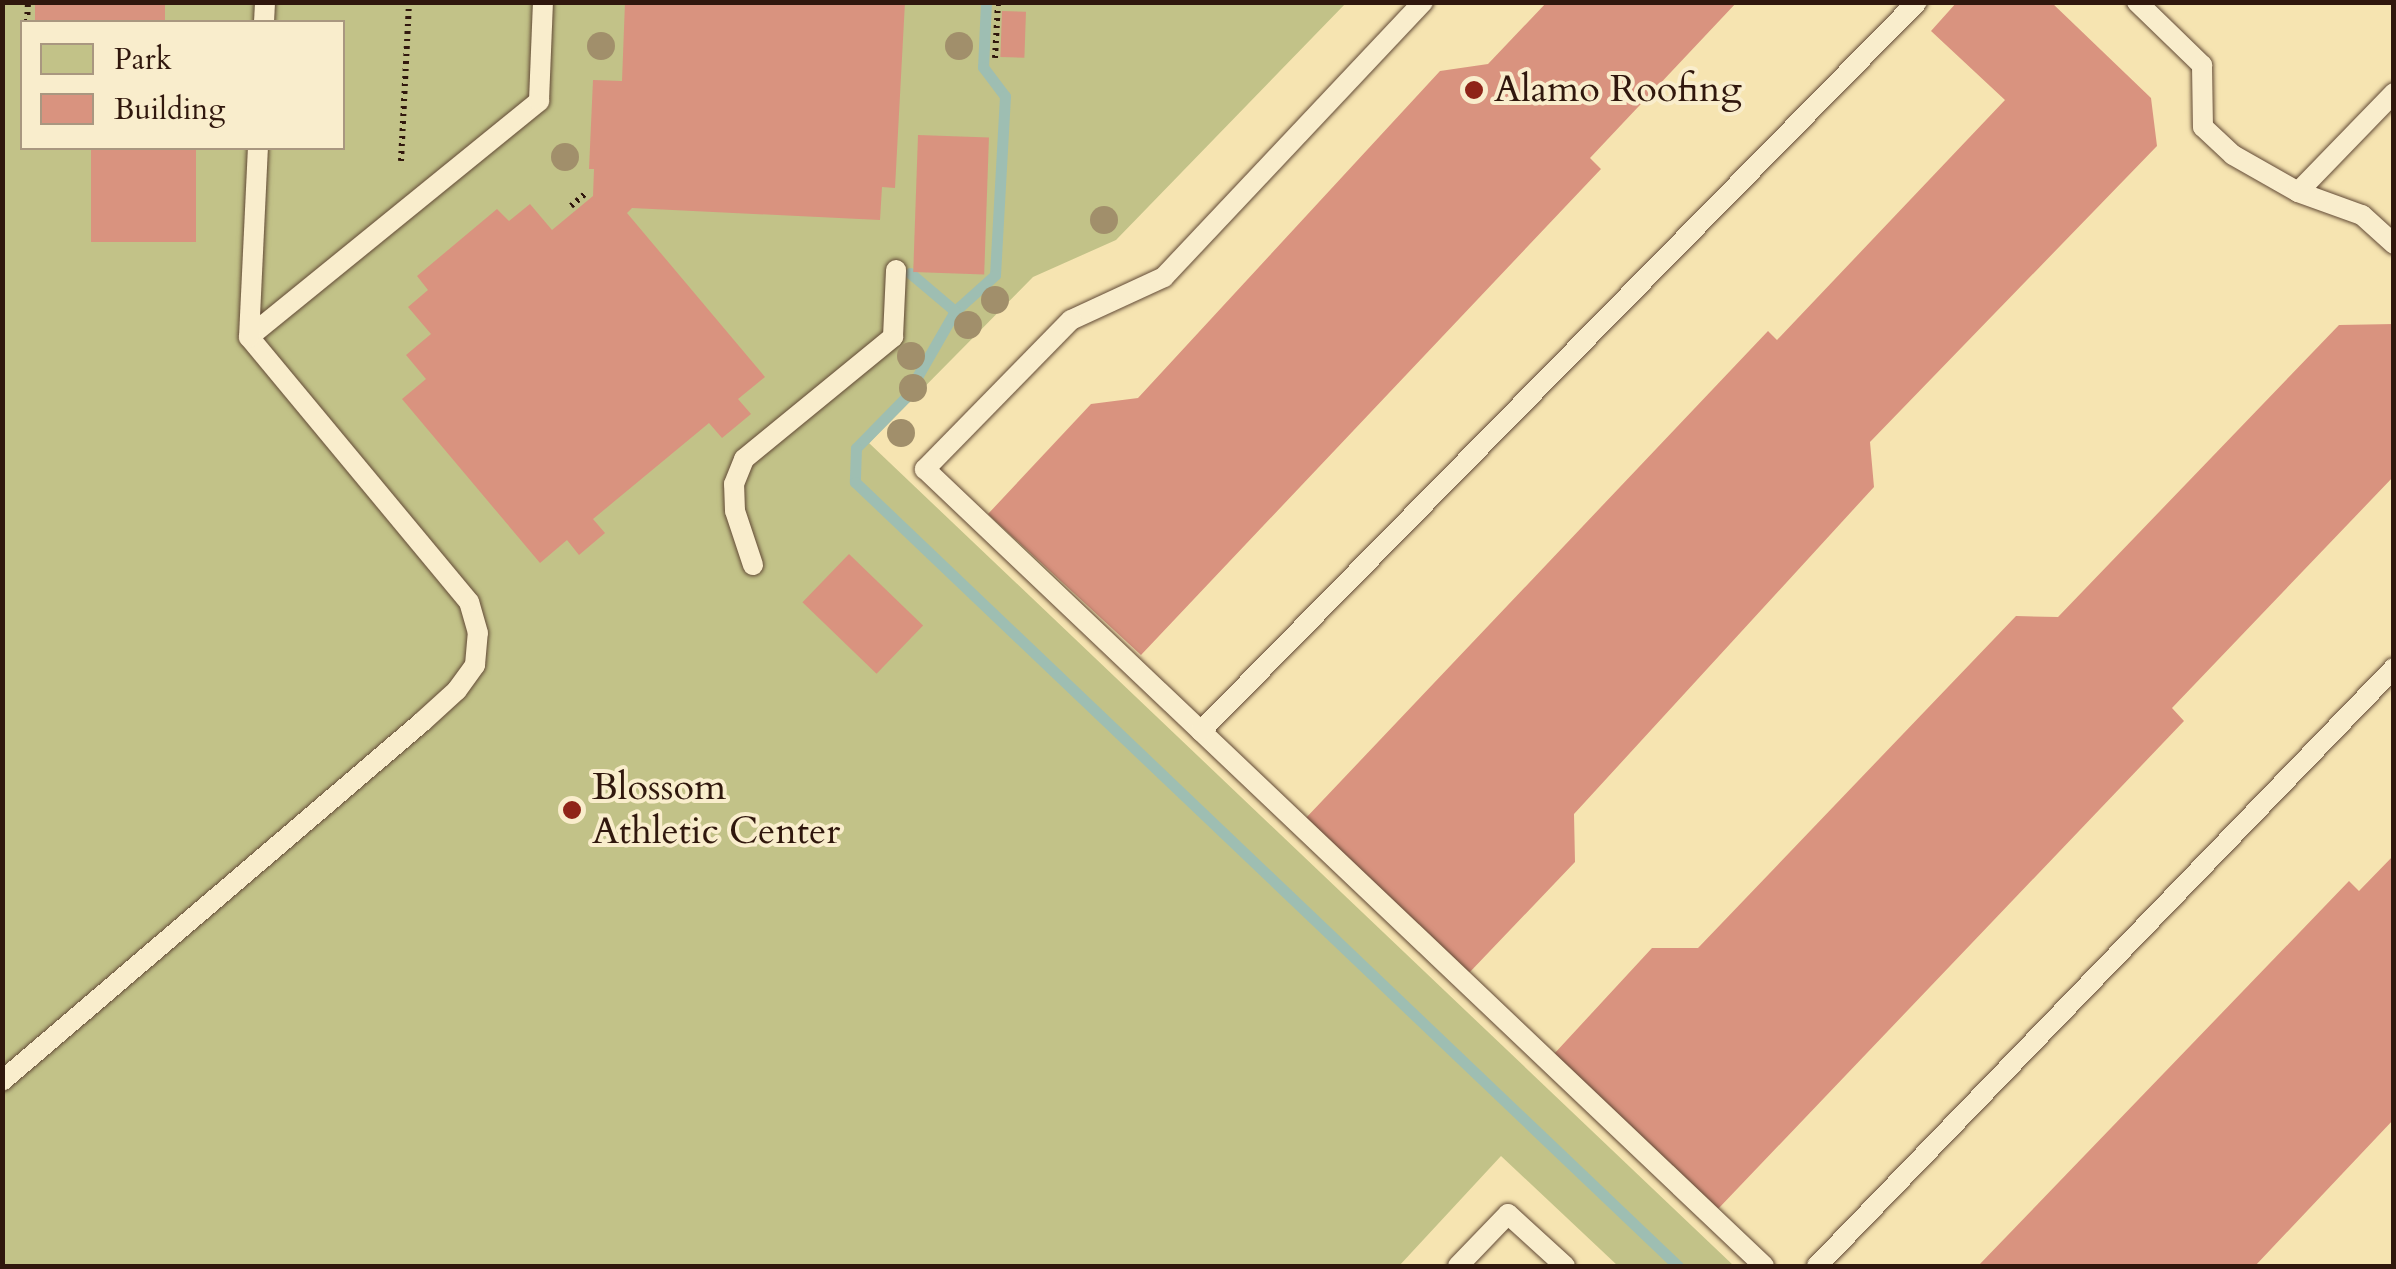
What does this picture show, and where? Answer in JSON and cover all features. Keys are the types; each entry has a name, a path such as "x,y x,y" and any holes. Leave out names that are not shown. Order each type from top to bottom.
{"lane":[{"path":"248,338 538,101 543,2"},
{"path":"1423,2 1164,277 1071,320 925,469 1764,1266"},
{"path":"1201,731 1917,2"},
{"path":"2137,2 2202,64 2203,127 2233,154 2298,192 2362,215 2394,244"},
{"path":"2298,192 2394,93"},
{"path":"2,1081 422,722 457,690 475,665 478,632 470,602 248,338 258,150"},
{"path":"753,565 734,511 734,484 744,458 893,337 896,270"},
{"path":"1817,1266 2394,668"},
{"path":"1458,1266 1508,1214 1565,1266"}],"path":[{"path":"401,160 409,2"},
{"path":"995,58 998,2"},
{"path":"571,206 585,194"}],"green space":[{"name":"Blossom Athletic Center","path":"2,3 1346,3 1116,240 1033,277 869,443 1734,1266 1618,1266 1501,1156 1399,1266 3,1266"}],"building":[{"path":"35,2 165,2 165,20 35,20"},
{"path":"625,2 905,2 895,188 882,187 880,220 632,208 627,213 765,377 738,399 751,414 722,438 709,423 593,519 605,533 579,555 567,540 540,563 402,399 426,379 406,355 431,334 408,307 428,290 417,276 497,209 509,221 530,204 552,230 593,196 594,169 589,169 593,80 622,81"},
{"path":"1547,2 1737,2 1590,158 1601,169 1141,655 988,514 1091,404 1138,398 1440,71 1488,64"},
{"path":"1957,2 2051,2 2151,98 2157,146 1870,442 1874,487 1574,814 1575,862 1468,974 1304,820 1768,331 1777,340 2005,100 1931,31"},
{"path":"1002,11 1026,12 1024,58 1000,57"},
{"path":"918,135 989,137 984,274 913,272"},
{"path":"91,150 196,150 196,242 91,242"},
{"path":"2394,324 2394,476 2172,708 2184,721 1718,1209 1554,1054 1652,948 1698,948 2016,616 2058,617 2339,325"},
{"path":"849,554 923,626 877,674 802,602"},
{"path":"2394,855 2394,1119 2255,1266 1978,1266 2349,881 2359,891"}],"waterway":[{"path":"986,2 983,67 1005,96 995,275 955,311 905,398 856,448 855,482 1678,1266"},
{"path":"910,273 955,311"}],"place":[{"name":"Alamo Roofing","path":"1474,90"},
{"name":"Blossom Athletic Center","path":"572,810"}]}
